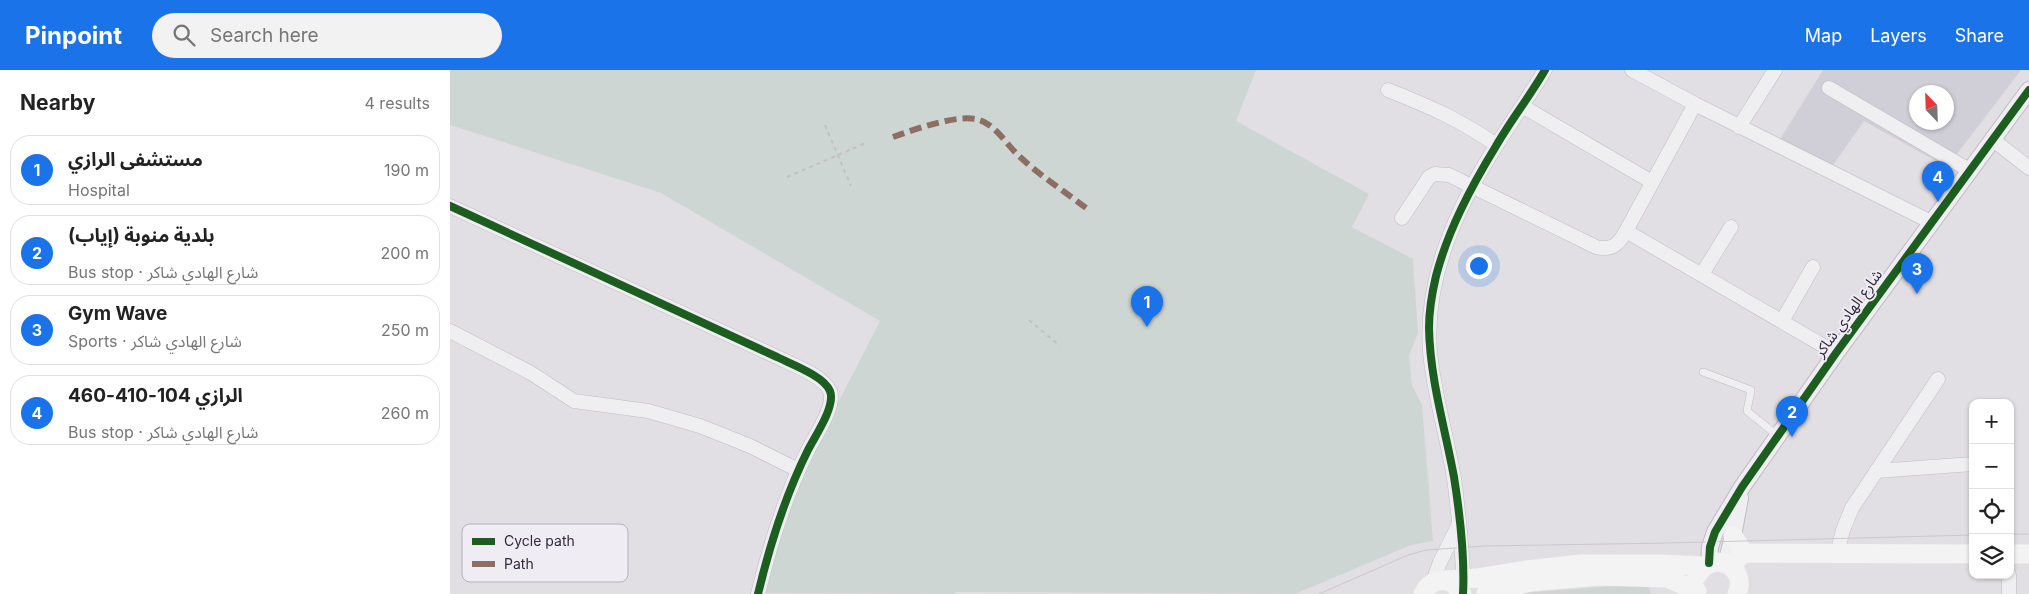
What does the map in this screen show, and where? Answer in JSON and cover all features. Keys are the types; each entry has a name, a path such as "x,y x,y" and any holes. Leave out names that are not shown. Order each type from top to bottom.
{"main road":[{"path":"1698,593 1696,580 1722,562 1733,536"},
{"path":"1738,591 1745,569 1763,556 1773,552"},
{"path":"1415,594 1449,587 1478,578 1581,564 1722,562 1773,552 1969,554"},
{"path":"2014,554 2029,554"},
{"path":"1722,562 1738,575 1738,591"},
{"path":"1486,594 1530,582 1598,576 1667,578 1698,593"},
{"path":"1652,577 1665,587 1668,594"}],"street":[{"path":"1449,587 1459,523 1454,478 1434,380 1429,327 1431,302 1441,259 1450,233 1472,187 1496,145 1545,70"},
{"path":"1632,70 1739,127 1931,222"},
{"path":"1739,127 1776,70"},
{"path":"1829,88 1969,170"},
{"path":"1388,90 1465,124 1496,145"},
{"name":"شارع الهادي شاكر","path":"1722,562 1710,546 1715,532 1742,487 1836,353 2029,90"},
{"path":"1402,218 1429,176 1435,174 1449,175 1596,247 1613,246 1619,243 1626,231 1695,104"},
{"path":"1522,106 1652,182"},
{"path":"1992,139 2029,168"},
{"path":"450,206 777,356 824,381 830,392 831,405 798,470 779,518 758,594"},
{"path":"1702,274 1730,227"},
{"path":"1626,231 1836,353"},
{"path":"1782,321 1813,267"},
{"path":"450,331 531,373 574,401 648,411 693,424 750,446 798,470"},
{"path":"1837,554 1843,530 1852,508 1938,379"},
{"path":"1876,471 1969,464"},
{"name":"شارع الهادي شاكر","path":"1733,536 1742,487"},
{"path":"1449,587 1440,562 1449,548 1459,523"},
{"path":"2009,579 2009,594"}],"lane":[{"path":"1703,372 1752,390 1746,411 1778,436"}],"path":[{"path":"825,125 851,186"},
{"path":"787,178 868,142"},
{"path":"1029,320 1060,346"}],"shaded area":[{"path":"450,70 1256,70 1236,121 1369,194 1352,227 1413,259 1418,333 1409,356 1412,385 1422,405 1433,541 1411,545 1295,594 761,593 782,523 819,440 880,321 661,193 450,125"},
{"path":"1823,70 2021,70 1947,167 1864,121 1831,168 1779,141"},
{"path":"1641,584 1649,588 1651,594 1507,594"}],"tram line":[{"path":"2014,534 2029,534"},
{"path":"1319,594 1408,555 1426,550 1485,546 1969,535"}],"marked path":[{"path":"893,137 948,120 970,118 985,122 996,130 1019,156 1035,170 1086,208"}],"cycle path":[{"path":"1463,594 1463,550 1458,506 1432,366 1429,322 1431,302 1441,259 1461,209 1502,136 1545,70"},
{"path":"1709,563 1710,547 1715,532 1742,487 1836,353 2029,90"},
{"path":"450,206 798,367 814,375 827,386 831,397 828,413 808,450 785,503 758,594"}],"place":[{"name":"الرازي 104-410-460","path":"1938,202"},
{"name":"Gym Wave","path":"1917,294"},
{"name":"مستشفى الرازي","path":"1147,327"},
{"name":"بلدية منوبة (إياب)","path":"1792,437"}]}
